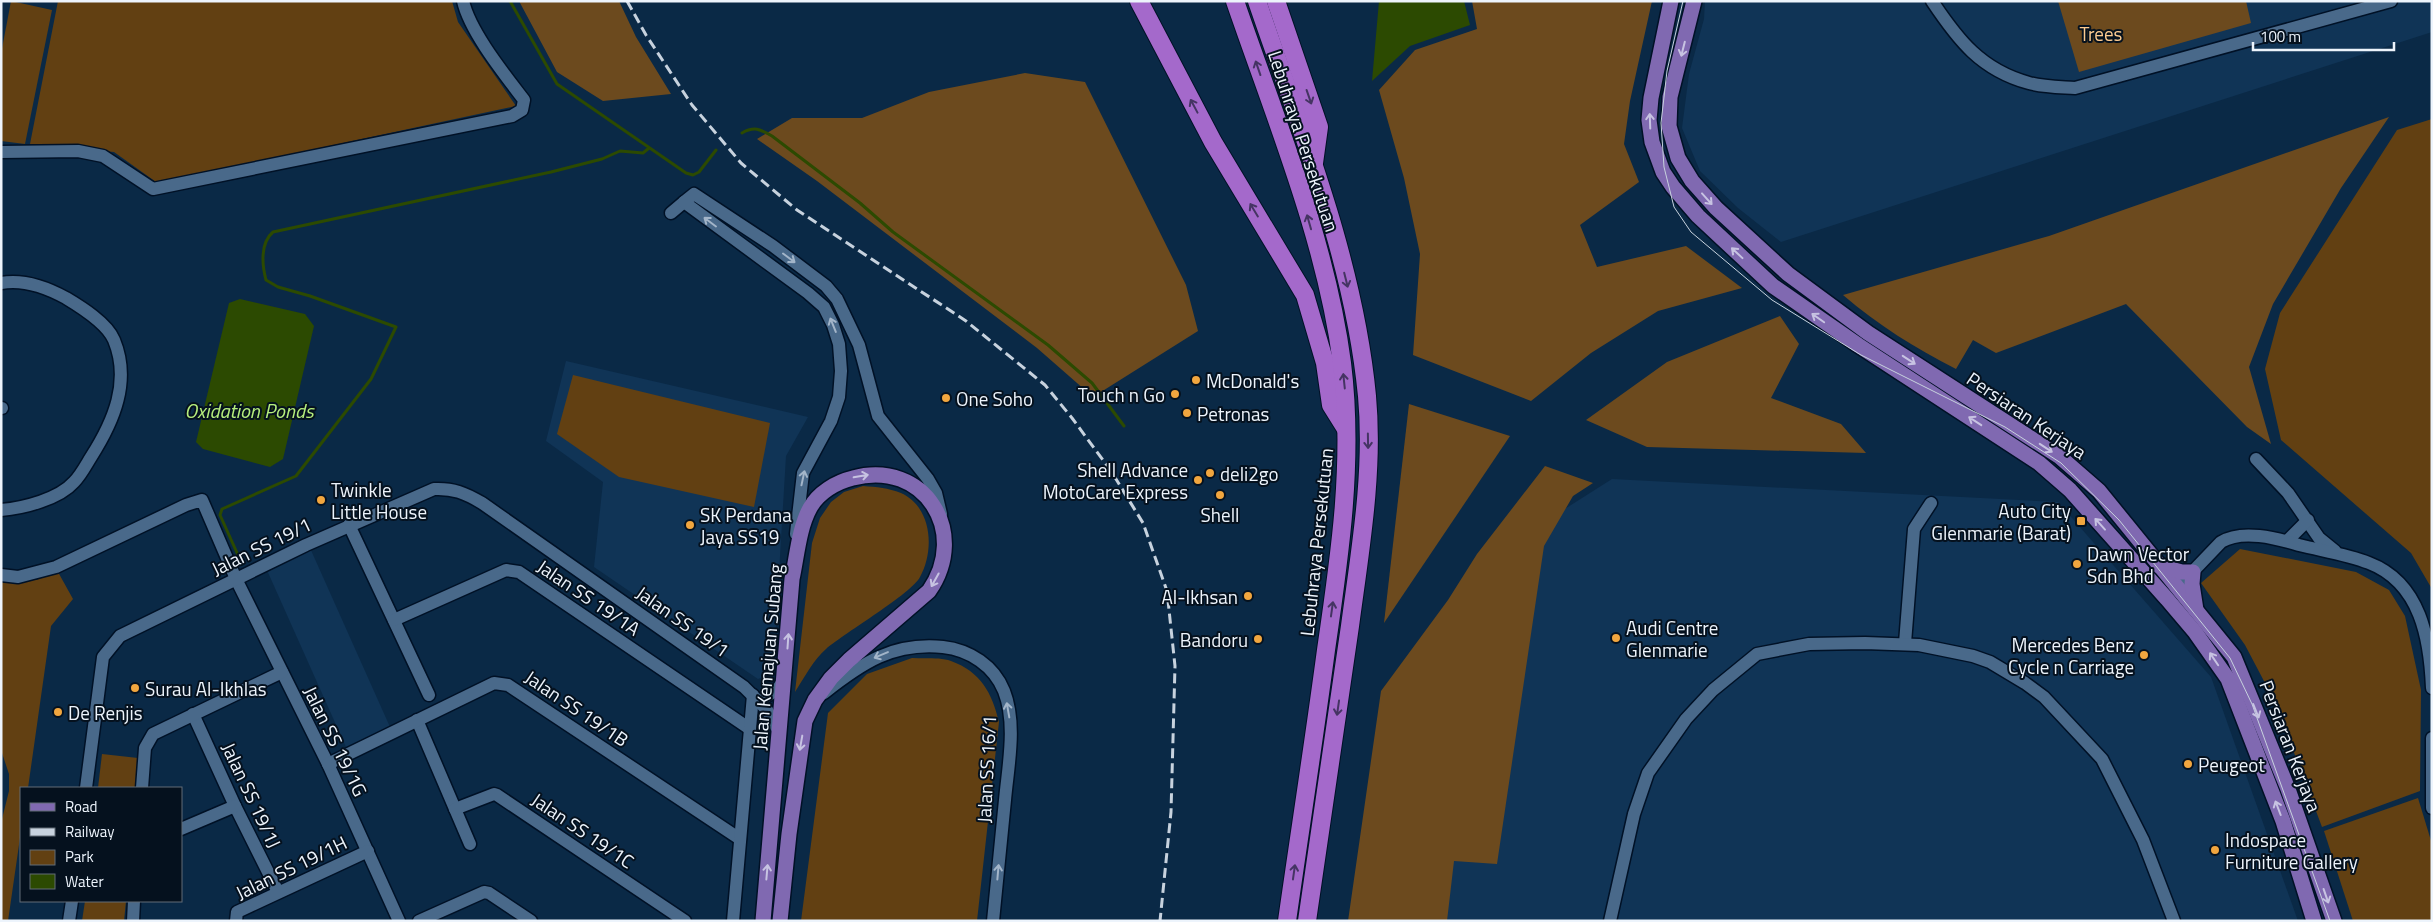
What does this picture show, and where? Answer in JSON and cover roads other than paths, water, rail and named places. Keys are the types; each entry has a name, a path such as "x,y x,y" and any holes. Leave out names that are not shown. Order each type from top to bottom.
{"highway":[{"path":"1139,1 1213,142 1305,295 1325,363 1331,405 1347,430"},
{"name":"Lebuhraya Persekutuan","path":"1234,1 1304,202 1334,312 1342,362 1347,430 1345,497 1336,580 1287,921"},
{"name":"Lebuhraya Persekutuan","path":"1257,1 1314,166 1338,246 1354,313 1367,398 1368,454 1356,581 1307,921"},
{"path":"1276,1 1319,127 1314,166"}],"main road":[{"name":"Persiaran Kerjaya","path":"1671,1 1651,98 1649,120 1652,142 1663,172 1673,187 1698,216 1773,286 1858,345 2039,463 2070,490 2195,632 2228,679 2283,820 2314,921"},
{"name":"Persiaran Kerjaya","path":"1694,1 1670,97 1669,126 1678,158 1692,181 1716,208 1788,274 1868,333 2060,457 2099,491 2234,657 2288,789 2334,921"},
{"name":"Jalan Kemajuan Subang","path":"763,921 792,579 803,529 810,508 828,489 844,480 862,475 881,474 901,478 922,491 930,500 942,523 945,540 943,558 937,579 929,591 849,660 831,678 815,700 805,721 799,754 780,921"},
{"path":"2159,566 2182,572 2193,572 2192,584 2196,610"}],"street":[{"path":"1,152 78,151 103,156 153,189 512,116 522,110 524,100 490,53 465,11 463,1"},
{"path":"1932,1 1956,38 1977,58 2001,73 2030,84 2075,88 2391,1"},
{"path":"671,213 690,195 698,195 773,246 826,286 838,299 859,345 878,416 936,493 942,523"},
{"path":"684,202 763,259 824,307 834,325 840,344 841,371 839,397 831,421 803,474 792,579"},
{"path":"763,259 773,246"},
{"path":"1,284 16,280 52,290 87,310 113,338 122,372 116,412 101,442 74,483 46,500 1,510"},
{"path":"2256,460 2288,493 2319,538 2334,551"},
{"name":"Jalan SS 19/1","path":"86,787 103,657 120,636 349,525 434,489 450,488 465,493 756,698 776,723 780,734"},
{"name":"Jalan SS 19/1G","path":"1,575 18,577 56,567 199,499 202,500 236,579 328,764 399,921"},
{"path":"1905,643 1914,529 1931,503"},
{"path":"2287,541 2308,520"},
{"path":"2306,547 2308,520"},
{"path":"349,525 429,695"},
{"path":"2177,588 2221,542 2229,537 2254,536 2287,541 2306,547 2334,551 2380,568 2406,589 2416,606 2428,644 2432,688"},
{"name":"Jalan SS 19/1A","path":"394,620 506,570 519,572 750,730"},
{"path":"1610,921 1634,814 1648,773 1686,719 1712,690 1757,654 1809,644 1905,643 1964,654 1990,662 2026,683 2070,723 2102,759 2143,840 2174,921"},
{"name":"Jalan SS 16/1","path":"815,700 873,659 892,651 914,646 950,648 967,652 980,660 994,674 1004,692 1010,716 1009,751 993,921"},
{"path":"142,787 145,748 153,734 282,672"},
{"path":"733,921 750,730 756,698 777,690 785,678"},
{"name":"Jalan SS 19/1B","path":"328,764 494,684 508,685 740,839"},
{"name":"Jalan SS 19/1J","path":"193,714 235,806 278,892"},
{"path":"416,720 470,844"},
{"path":"2432,738 2432,808"},
{"name":"Jalan SS 19/1C","path":"456,809 494,794 497,795 685,921"},
{"path":"182,830 235,806"},
{"name":"Jalan SS 19/1H","path":"236,921 237,912 368,851"},
{"path":"420,921 484,892 489,892 531,921"},
{"path":"69,921 72,902"},
{"path":"133,921 134,902"}],"water":[{"path":"1379,1 1464,1 1470,25 1410,46 1372,81"},
{"name":"Oxidation Ponds","path":"240,299 305,314 314,326 283,459 270,467 203,449 196,442 229,303"}],"waterway":[{"path":"510,1 557,84 686,173 693,175 699,172 716,150"},
{"path":"742,133 757,129 772,136 860,203 893,232 1048,345 1092,383 1124,426"},
{"path":"242,564 220,515 222,509 296,476 371,379 396,327 310,296 278,287 266,280 263,254 266,242 273,232 551,172 602,159 620,151 643,153 649,148"}],"tram line":[{"path":"1683,1 1667,71 1661,123 1664,167 1674,207 1691,232 1772,300 1861,355 2005,427 2061,463 2119,520 2230,658 2252,704 2330,921"}],"railway":[{"path":"627,1 646,35 692,105 741,163 797,210 966,321 1045,385 1111,471 1143,523 1167,591 1175,666 1171,812 1160,921"}],"place":[{"name":"McDonald's","path":"1196,380"},
{"name":"Touch n Go","path":"1175,394"},
{"name":"One Soho","path":"946,398"},
{"name":"Petronas","path":"1187,413"},
{"name":"deli2go","path":"1210,473"},
{"name":"Shell Advance MotoCare Express","path":"1198,480"},
{"name":"Shell","path":"1220,495"},
{"name":"Twinkle Little House","path":"321,500"},
{"name":"Auto City Glenmarie (Barat)","path":"2081,521"},
{"name":"SK Perdana Jaya SS19","path":"690,525"},
{"name":"Dawn Vector Sdn Bhd","path":"2077,564"},
{"name":"Al-Ikhsan","path":"1248,596"},
{"name":"Audi Centre Glenmarie","path":"1616,638"},
{"name":"Bandoru","path":"1258,639"},
{"name":"Mercedes Benz Cycle n Carriage","path":"2144,655"},
{"name":"Surau Al-Ikhlas","path":"135,688"},
{"name":"De Renjis","path":"58,712"},
{"name":"Peugeot","path":"2188,764"},
{"name":"Indospace Furniture Gallery","path":"2215,850"}],"park label":[{"name":"Trees","path":"2101,33"}]}
